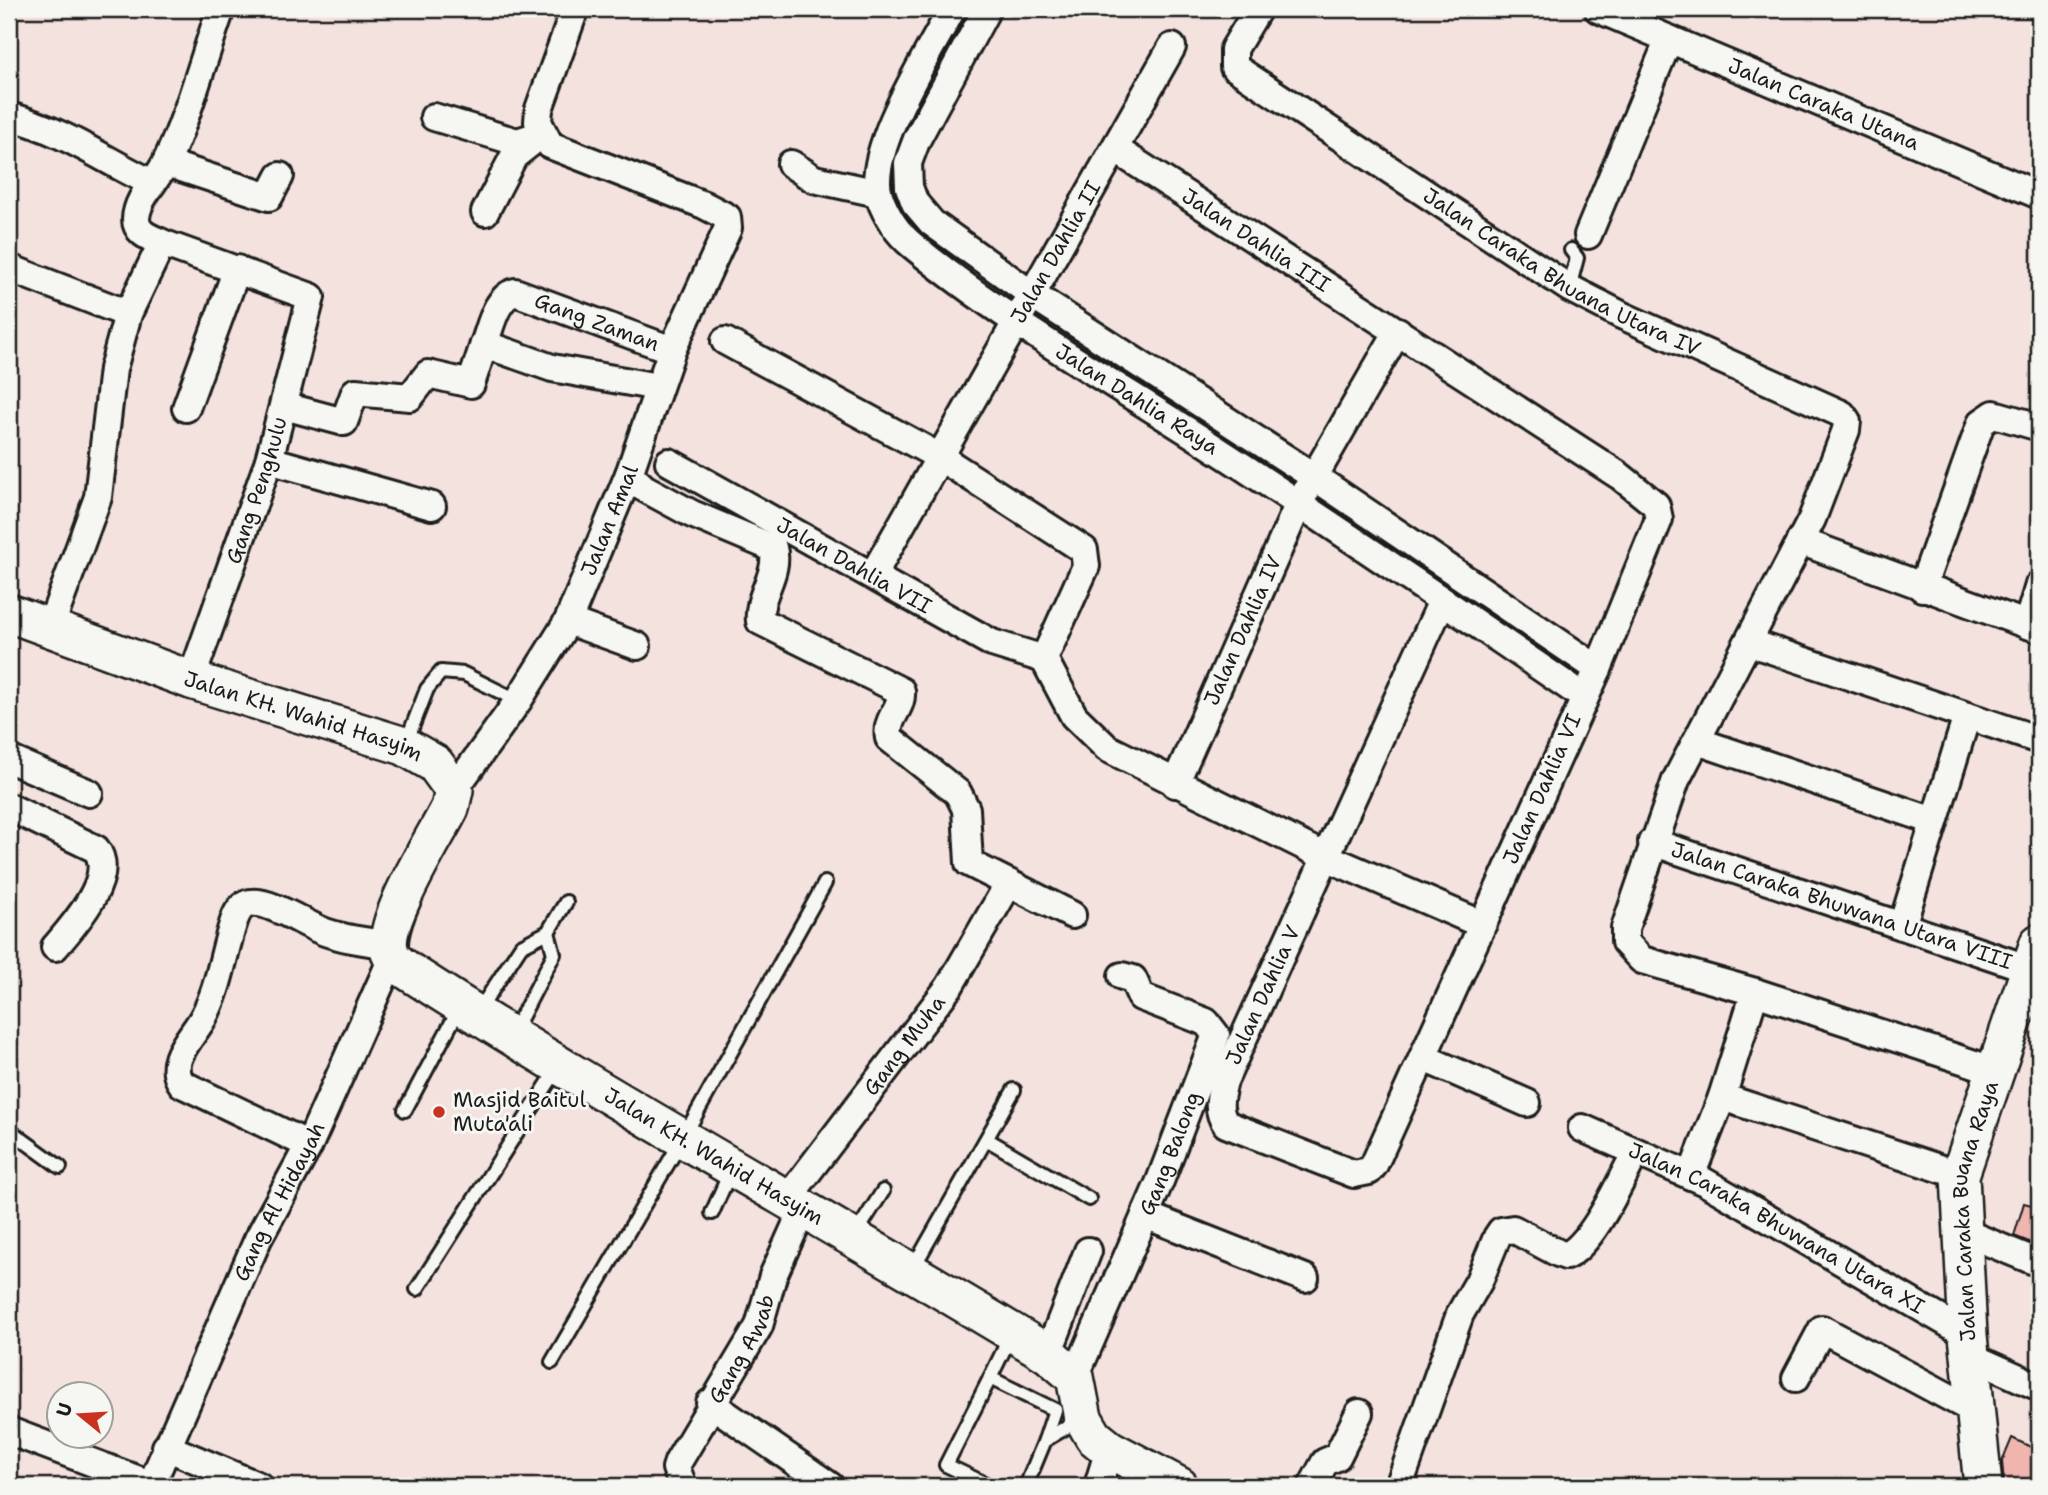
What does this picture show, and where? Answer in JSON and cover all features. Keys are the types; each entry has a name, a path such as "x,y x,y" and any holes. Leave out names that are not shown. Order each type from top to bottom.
{"street":[{"path":"186,408 237,269 142,234 136,220 141,203 159,173 221,9"},
{"path":"542,134 538,122 540,109 575,9"},
{"name":"Jalan Dahlia Raya","path":"952,9 889,129 877,162 878,193 889,220 910,244 1018,322 1299,503 1584,697"},
{"name":"Jalan Dahlia Raya","path":"987,9 917,139 908,163 909,187 915,203 932,222 1034,296 1315,478 1598,669"},
{"name":"Jalan Caraka Bhuana Utara IV","path":"1258,9 1234,49 1234,67 1569,288 1621,315 1842,414 1847,421 1846,430 1800,541"},
{"name":"Jalan Caraka Utana","path":"1606,10 2039,195"},
{"path":"1579,243 1670,39"},
{"name":"Jalan Dahlia II","path":"873,575 938,456 1034,296 1172,47"},
{"path":"9,116 68,136 115,165 269,197 280,176"},
{"path":"434,117 517,142 542,134"},
{"path":"485,212 514,156 542,134"},
{"name":"Jalan Amal","path":"454,790 518,701 568,621 629,474 672,350 728,228 727,217 718,212 564,152 550,145 542,134"},
{"name":"Jalan Dahlia III","path":"1115,149 1620,476 1656,505 1659,519"},
{"path":"791,164 814,179 878,193"},
{"path":"50,628 98,497 113,369 128,314 162,243"},
{"path":"9,268 128,314"},
{"name":"Gang Penghulu","path":"191,680 269,460 311,297 237,269"},
{"name":"Gang Zaman","path":"484,344 500,302 507,294 524,292 672,350"},
{"path":"1315,478 1398,331"},
{"path":"725,341 938,456 1084,550 1086,566 1044,659 1062,698 1084,728 1107,748 1326,857 1481,924"},
{"path":"284,406 344,422 355,391 410,397 428,373 471,384 484,344 552,368 659,387"},
{"path":"1922,588 1986,417 1994,414 2039,427"},
{"path":"269,460 432,506"},
{"name":"Jalan Dahlia VII","path":"669,462 992,643 1044,659"},
{"path":"629,474 644,488 692,514 773,548 775,567 760,606 760,621 901,691 901,703 889,720 889,738 958,793 966,809 969,863 1072,915"},
{"name":"Jalan Dahlia IV","path":"1175,784 1299,503 1315,478"},
{"name":"Jalan Dahlia VI","path":"1354,1174 1369,1171 1374,1165 1424,1058 1481,924 1598,669 1659,519"},
{"path":"1996,1071 1755,992 1642,960 1625,942 1625,928 1676,780 1800,541 2033,627 2039,585"},
{"name":"Jalan Dahlia V","path":"1354,1174 1226,1125 1220,1116 1219,1100 1224,1081 1442,601"},
{"name":"Jalan KH. Wahid Hasyim","path":"11,621 50,628 191,680 404,746 435,764 454,790"},
{"path":"568,621 637,646"},
{"path":"1748,642 2039,740"},
{"path":"1902,926 1967,716"},
{"path":"1696,741 1934,821"},
{"path":"9,759 89,793"},
{"path":"309,1145 182,1084 176,1076 178,1058 203,1017 224,964 239,908 248,903 260,902 326,932 390,951 395,914 450,808 454,790"},
{"path":"9,807 96,849 103,859 103,874 79,919 55,947"},
{"name":"Jalan Caraka Bhuwana Utara VIII","path":"1653,842 1902,926 2035,956"},
{"name":"Gang Muha","path":"796,1203 949,987 1009,883"},
{"name":"Jalan KH. Wahid Hasyim","path":"390,951 468,1010 911,1271 1061,1365"},
{"name":"Gang Al Hidayah","path":"143,1484 155,1476 258,1239 309,1145 390,951"},
{"name":"Jalan Caraka Buana Raya","path":"1984,1486 1969,1345 1960,1175 2035,956"},
{"name":"Gang Balong","path":"1061,1365 1145,1215 1216,1035 1206,1022 1141,997 1133,979 1122,976"},
{"path":"1691,1176 1722,1097 1755,992"},
{"path":"1424,1058 1527,1104"},
{"path":"1722,1097 1960,1175"},
{"name":"Jalan Caraka Bhuwana Utara XI","path":"1582,1128 1691,1176 2039,1387"},
{"path":"1399,1486 1460,1314 1473,1293 1501,1231 1513,1229 1566,1256 1574,1252 1598,1219 1636,1152"},
{"name":"Gang Awab","path":"683,1486 676,1468 678,1462 710,1403 759,1326 796,1203"},
{"path":"1145,1215 1306,1278"},
{"path":"1961,1230 2039,1264"},
{"path":"1088,1251 1061,1365 1094,1437 1109,1449 1179,1486"},
{"path":"1796,1378 1822,1329 1975,1410"},
{"path":"710,1403 830,1486"},
{"path":"1312,1486 1325,1462 1337,1457 1359,1413"},
{"path":"10,1435 143,1484"},
{"path":"166,1447 259,1486"},
{"path":"1098,1486 1109,1449"}],"lane":[{"path":"1569,288 1579,243"},
{"path":"404,746 418,708 441,672 464,674 518,701"},
{"path":"552,1362 683,1138 825,883"},
{"path":"405,1110 468,1010 521,946 548,932 566,902"},
{"path":"512,1037 554,954 548,932"},
{"path":"417,1289 559,1066"},
{"path":"911,1271 988,1140 1014,1090"},
{"path":"9,1130 60,1167"},
{"path":"988,1140 1089,1199"},
{"path":"712,1213 733,1166"},
{"path":"853,1238 883,1191"},
{"path":"990,1486 946,1465 1012,1332"},
{"path":"990,1378 1055,1410 1026,1486"},
{"path":"1045,1440 1083,1418"}],"building":[{"path":"2024,1203 2039,1207 2039,1246 2014,1236"},
{"path":"2012,1438 2039,1451 2039,1486 2014,1486 2004,1482 2002,1462"}],"place":[{"name":"Masjid Baitul Muta'ali","path":"439,1112"}]}
